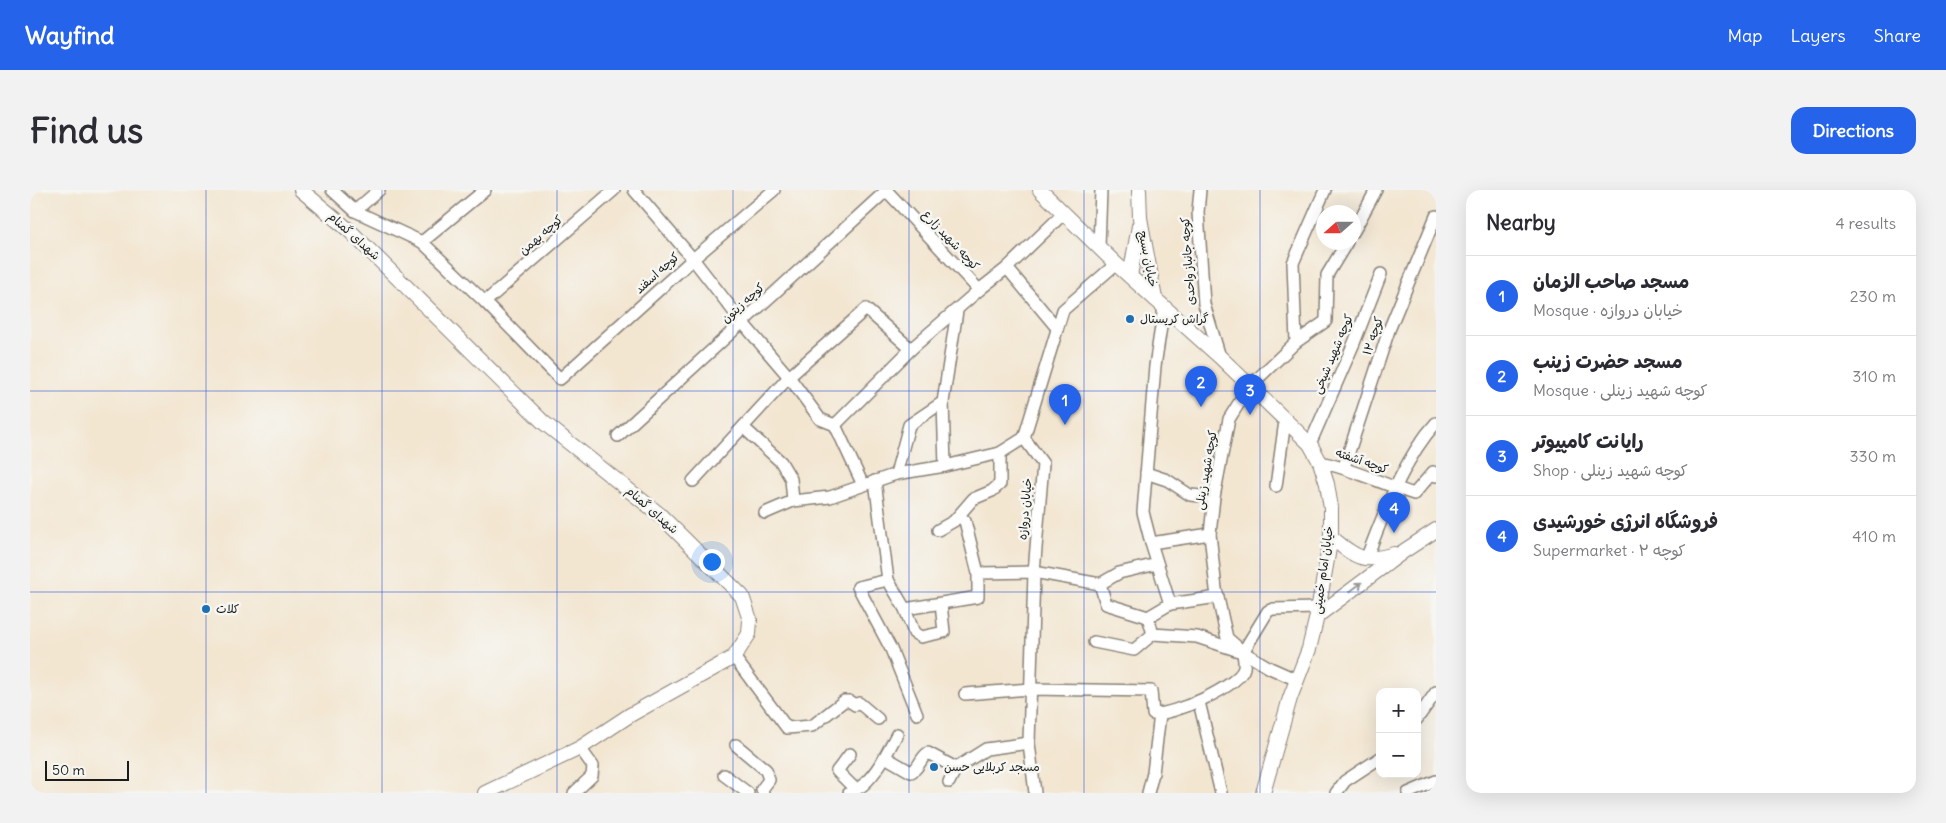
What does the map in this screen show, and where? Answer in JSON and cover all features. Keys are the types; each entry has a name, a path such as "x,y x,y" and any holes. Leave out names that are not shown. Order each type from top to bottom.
{"street":[{"name":"شهدای گمنام","path":"301,190 350,231 390,269 543,422 659,514 742,596 750,620 749,634 734,657 630,715 580,748 485,793"},
{"path":"332,190 355,211 422,242 486,302"},
{"path":"355,211 379,190"},
{"path":"422,242 486,190"},
{"name":"کوچه بهمن","path":"486,302 614,190"},
{"path":"634,190 789,377 820,419 836,425 863,485"},
{"name":"کوچه اسفند","path":"486,302 560,380 693,259 774,190"},
{"name":"کوچه شهید زارع","path":"886,190 979,290 1007,268 1064,213"},
{"name":"کوچه زیتون","path":"618,436 886,190"},
{"name":"خیابان امام خمینی","path":"1040,190 1116,264 1220,357 1310,444 1320,462 1327,484 1331,508 1331,537 1318,612 1309,649 1297,680 1263,793"},
{"path":"1099,246 1101,190"},
{"name":"خیابان بسیج","path":"1139,190 1140,218 1160,303"},
{"name":"کوچه جانباز واحدی","path":"1200,190 1198,212 1204,304 1220,357"},
{"path":"1296,342 1293,264 1325,190"},
{"path":"1361,218 1376,190"},
{"name":"کوچه ۱۲","path":"1344,467 1388,330 1436,216"},
{"name":"خیابان بسیج","path":"1130,276 1140,218"},
{"name":"کوچه شهید زینلی","path":"1243,652 1227,638 1218,598 1210,534 1214,498 1229,419 1249,387 1296,342 1326,321 1327,275 1342,250"},
{"path":"765,512 793,501 830,497 896,474 945,466 1000,453 1024,438 1063,310 1116,264"},
{"path":"1007,268 1057,328"},
{"name":"کوچه شهید شیخی","path":"1310,444 1354,343 1381,274"},
{"path":"836,425 911,349 979,290"},
{"path":"1160,303 1143,512 1170,604"},
{"path":"693,481 789,377 866,309 911,349"},
{"path":"945,466 943,402 956,311"},
{"path":"896,474 909,424 943,402"},
{"path":"1276,486 1285,420"},
{"path":"1366,559 1394,488 1427,433 1436,423"},
{"path":"743,427 781,462 791,479 793,501"},
{"name":"خیابان دروازه","path":"1024,438 1043,464 1034,572 1029,743 1035,793"},
{"path":"938,530 954,521 974,498 992,491 1000,484 1000,453"},
{"name":"کوچه آشفته","path":"1320,462 1344,467 1394,488 1414,494 1433,472 1436,476"},
{"path":"1146,474 1167,480 1190,495 1214,498"},
{"path":"875,480 888,580 906,609 914,633 921,638 944,632 941,604"},
{"path":"906,609 978,598 978,573 965,521 959,516"},
{"path":"965,694 1031,689 1151,691 1153,714 1160,714 1199,702 1237,678 1244,667 1243,652 1268,611 1272,609 1318,612 1436,530"},
{"path":"1151,543 1210,534"},
{"path":"1331,537 1350,553 1366,559 1378,560 1404,551"},
{"path":"978,573 1034,572 1100,584 1119,574 1157,564"},
{"path":"888,580 858,587 891,649 917,714"},
{"path":"1100,584 1106,604 1148,617 1170,604 1218,598"},
{"path":"1148,617 1153,634"},
{"path":"1094,642 1134,650 1153,634 1197,637 1243,652 1270,668 1297,680"},
{"path":"734,657 787,728 812,726 844,701 849,701 854,705 859,702 878,719"},
{"path":"1421,713 1436,692"},
{"path":"1199,702 1221,793"},
{"path":"1148,793 1153,773 1160,714"},
{"path":"850,754 837,771 852,791 864,785 885,757 897,734"},
{"path":"949,782 956,768 990,747 1029,743"},
{"path":"736,745 766,770 769,775 769,780 762,789 763,793"},
{"path":"574,793 592,776 594,766 580,748"},
{"path":"885,757 911,772 914,771 922,758 928,753 956,768"},
{"path":"1336,793 1345,781 1376,761"},
{"path":"724,775 748,793"},
{"path":"1408,793 1436,781"}],"place":[{"name":"گراش کریستال","path":"1130,319"},
{"name":"مسجد حضرت زینب","path":"1201,407"},
{"name":"رایانت کامپیوتر","path":"1250,415"},
{"name":"مسجد صاحب الزمان","path":"1065,425"},
{"name":"فروشگاه انرژی خورشیدی","path":"1394,533"},
{"name":"کلات","path":"206,609"},
{"name":"مسجد کربلایی حسن","path":"934,767"}]}
